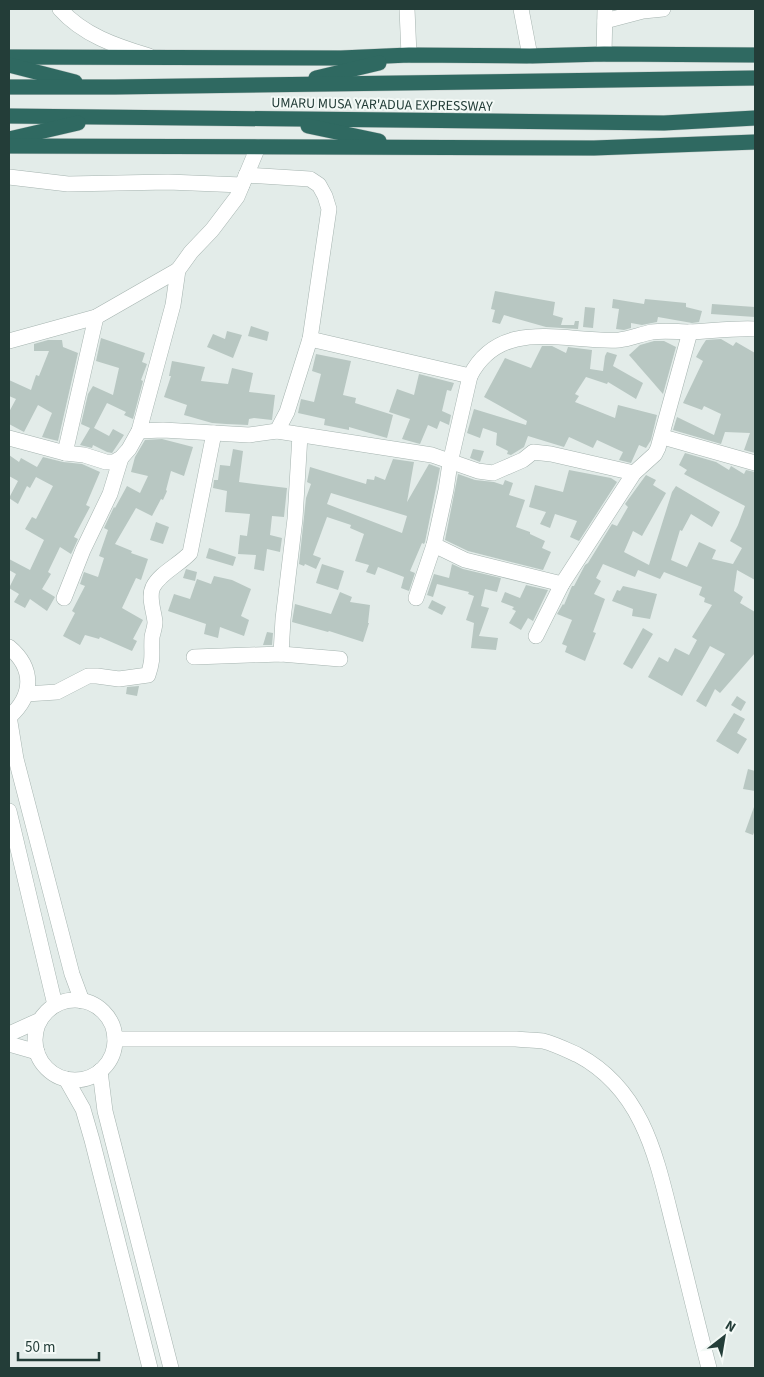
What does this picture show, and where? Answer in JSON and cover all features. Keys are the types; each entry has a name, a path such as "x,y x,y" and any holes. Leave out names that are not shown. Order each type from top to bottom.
{"highway":[{"path":"290,85 409,55"},
{"path":"9,57 341,58 409,55 755,55"},
{"path":"9,65 98,87"},
{"name":"UMARU MUSA YAR'ADUA EXPRESSWAY","path":"9,87 755,78"},
{"name":"UMARU MUSA YAR'ADUA EXPRESSWAY","path":"9,116 664,123 755,118"},
{"path":"9,138 102,117"},
{"path":"272,119 412,148"},
{"path":"9,146 594,148 755,142"}],"street":[{"path":"60,9 70,21 86,31 115,45 153,58"},
{"path":"407,9 409,55"},
{"path":"521,9 530,56"},
{"path":"604,54 605,15 663,9"},
{"path":"9,341 96,317 178,270 237,197 258,147"},
{"path":"9,177 68,184 310,179 319,185 329,209 310,339 278,431"},
{"path":"9,438 65,453 84,455 106,462 114,462 121,458 129,449 139,431 173,305 178,270"},
{"path":"65,453 96,317"},
{"path":"416,598 434,544 470,376 487,352 499,345 518,339 544,336 620,340 654,332 755,328"},
{"path":"536,636 562,584 634,473 654,454 662,437 690,332"},
{"path":"310,339 470,376"},
{"path":"139,431 163,430 249,435 278,431 432,455 450,463 493,473 523,460 534,452 551,454 634,473"},
{"path":"26,694 57,692 88,676 119,679 148,675 153,662 152,637 155,625 151,598 152,588 160,578 184,560 190,553 214,433"},
{"path":"281,654 283,620 296,519 300,435"},
{"path":"662,437 755,463"},
{"path":"64,598 83,550 110,494 121,458"},
{"path":"434,544 466,560 562,584"},
{"path":"9,647 18,654 25,666 28,680 26,694 20,707 9,716 16,759 72,974 82,1001"},
{"path":"194,657 281,654 340,659"},
{"path":"9,811 56,1005"},
{"path":"63,1001 82,1001 89,1002 100,1008 109,1018 114,1030 115,1039 112,1057 93,1076 80,1080 66,1079 53,1074 43,1064 37,1052 35,1040 37,1027 43,1016 56,1005 63,1001"},
{"path":"9,1034 40,1020"},
{"path":"115,1039 516,1039 543,1041 565,1048 603,1071 635,1109 644,1125 661,1177 709,1368"},
{"path":"9,1044 37,1052"},
{"path":"100,1071 105,1111 171,1368"},
{"path":"66,1079 83,1109 150,1368"}],"building":[{"path":"495,291 555,302 553,315 563,318 561,325 574,325 575,321 579,321 578,329 546,327 504,315 500,324 492,322 495,310 491,309"},
{"path":"613,299 644,304 645,299 686,303 686,307 702,311 699,322 692,323 658,317 657,322 642,325 631,323 631,328 624,330 616,329 619,309 612,308"},
{"path":"712,304 755,307 755,317 711,314"},
{"path":"585,307 595,308 593,328 583,327"},
{"path":"251,326 269,332 267,341 248,336"},
{"path":"227,331 242,335 233,358 207,347 213,334 225,339"},
{"path":"101,338 145,353 142,362 147,364 141,380 143,381 133,419 124,415 126,412 107,403 94,428 109,436 113,429 124,435 112,453 93,445 92,448 80,445 90,428 81,424 88,394 93,386 113,395 119,368 96,361"},
{"path":"721,339 733,346 736,342 755,353 755,453 744,450 750,433 725,432 721,444 673,430 677,417 714,435 721,414 704,406 702,410 683,403 703,361 696,357 702,346 706,340"},
{"path":"48,340 62,340 63,347 78,353 58,441 42,437 52,413 38,405 24,432 9,424 9,412 16,399 9,396 9,380 31,390 36,375 39,376 49,351 34,351 34,344"},
{"path":"654,341 664,341 676,347 663,394 629,355 640,345"},
{"path":"542,346 552,346 566,353 568,347 592,350 590,369 603,371 607,352 617,355 613,366 643,383 636,399 608,382 607,384 586,377 575,394 579,396 575,402 615,418 618,405 657,415 651,440 646,448 639,445 631,463 619,460 623,452 597,440 593,448 569,437 564,447 528,436 524,447 511,455 507,454 508,451 496,445 497,433 483,428 480,438 467,433 474,409 526,425 527,421 484,397 505,358 531,368"},
{"path":"316,354 351,361 343,395 356,398 355,403 393,415 387,438 349,427 349,430 324,425 325,419 298,413 301,399 314,402 321,374 312,371"},
{"path":"172,361 205,367 201,381 228,384 232,368 253,373 249,392 275,395 272,420 254,418 249,419 248,425 226,424 212,423 184,415 187,405 164,397 171,376 169,376"},
{"path":"419,374 454,383 451,391 447,390 442,411 451,415 449,425 440,421 437,429 428,425 420,444 402,439 410,419 389,412 397,389 414,395"},
{"path":"162,439 193,447 184,476 171,471 167,491 152,516 136,508 115,544 132,551 131,553 148,559 141,580 136,578 122,608 143,620 133,639 137,641 132,651 100,637 99,639 85,635 80,645 63,636 75,613 72,611 85,586 80,584 84,572 98,577 104,558 99,556 108,530 104,528 114,507 127,486 140,493 148,476 131,472 135,457 145,440"},
{"path":"233,449 243,451 239,482 287,488 284,517 272,516 270,535 282,538 280,552 267,549 264,571 254,569 256,555 238,554 240,535 247,536 250,514 225,512 227,491 213,488 214,480 218,480 220,465 230,466"},
{"path":"473,449 484,451 480,462 470,458"},
{"path":"685,453 716,462 729,470 731,466 744,474 746,470 755,472 755,580 737,570 734,591 743,597 740,603 755,612 755,653 720,693 715,689 706,707 696,701 725,654 710,646 682,696 648,677 659,657 668,662 675,648 689,655 697,640 692,637 712,605 704,602 705,598 699,595 702,587 664,572 660,579 638,570 635,577 603,564 596,578 601,581 594,594 605,599 593,632 596,633 585,661 565,652 567,646 562,644 572,620 557,614 564,605 572,586 574,586 585,565 612,524 617,526 628,507 625,504 646,475 656,480 653,485 666,493 642,536 633,531 624,552 649,565 672,492 676,486 720,512 712,527 691,514 682,531 680,530 671,560 687,567 699,542 716,550 712,559 733,564 742,548 730,541 745,506 684,474 687,470 679,465"},
{"path":"9,455 19,462 21,458 37,467 43,457 82,464 100,472 86,505 90,507 74,537 78,539 71,554 60,547 48,572 51,574 42,589 55,597 47,611 30,599 25,608 14,602 19,594 9,588 16,574 9,570 9,559 30,570 44,540 25,529 32,517 36,519 53,486 36,477 30,488 27,486 18,504 9,498 18,481 9,476"},
{"path":"393,459 414,462 407,502 429,464 440,468 425,542 424,544 422,543 410,571 415,573 409,591 401,588 404,577 378,567 375,575 366,572 369,565 355,561 364,534 350,528 351,525 327,517 313,555 321,558 316,569 305,564 304,566 299,564 306,498 311,484 307,482 310,467 366,484 367,479 374,480 375,476 385,480","holes":["331,493 407,516 402,533 327,504"]},
{"path":"569,470 611,478 617,482 579,541 570,537 577,521 555,514 550,528 540,524 546,512 529,507 535,485 563,492"},
{"path":"458,474 475,480 503,485 505,480 513,483 509,495 525,500 516,527 530,532 530,534 545,541 542,548 551,552 543,570 468,551 445,540"},
{"path":"156,522 169,527 163,544 150,540"},
{"path":"209,548 236,557 233,566 206,558"},
{"path":"322,564 344,571 338,590 316,583"},
{"path":"452,564 463,569 501,578 497,592 485,589 481,606 489,608 479,636 498,638 496,650 471,648 474,623 466,620 474,596 468,594 469,592 437,584 433,597 427,595 434,574 449,578"},
{"path":"186,569 197,572 195,581 183,578"},
{"path":"214,576 232,580 251,589 241,616 249,620 244,636 220,627 218,638 204,634 206,624 168,611 174,594 190,599 197,579 211,584"},
{"path":"526,585 548,590 533,621 528,618 521,630 509,623 516,611 512,609 514,607 501,602 505,592 520,598"},
{"path":"623,586 657,594 650,619 632,616 633,609 612,601 617,590 620,591"},
{"path":"340,592 352,597 350,602 370,605 369,623 363,642 292,622 295,604 331,614"},
{"path":"432,600 446,607 442,615 428,608"},
{"path":"643,628 653,634 632,669 623,664"},
{"path":"267,632 273,633 272,645 263,645"},
{"path":"139,686 137,696 126,694 127,687"},
{"path":"737,696 746,702 741,711 731,705"},
{"path":"734,713 745,719 737,733 747,739 738,754 716,741"},
{"path":"748,769 755,771 755,791 743,789"},
{"path":"754,807 755,830 753,835 745,832"}]}
